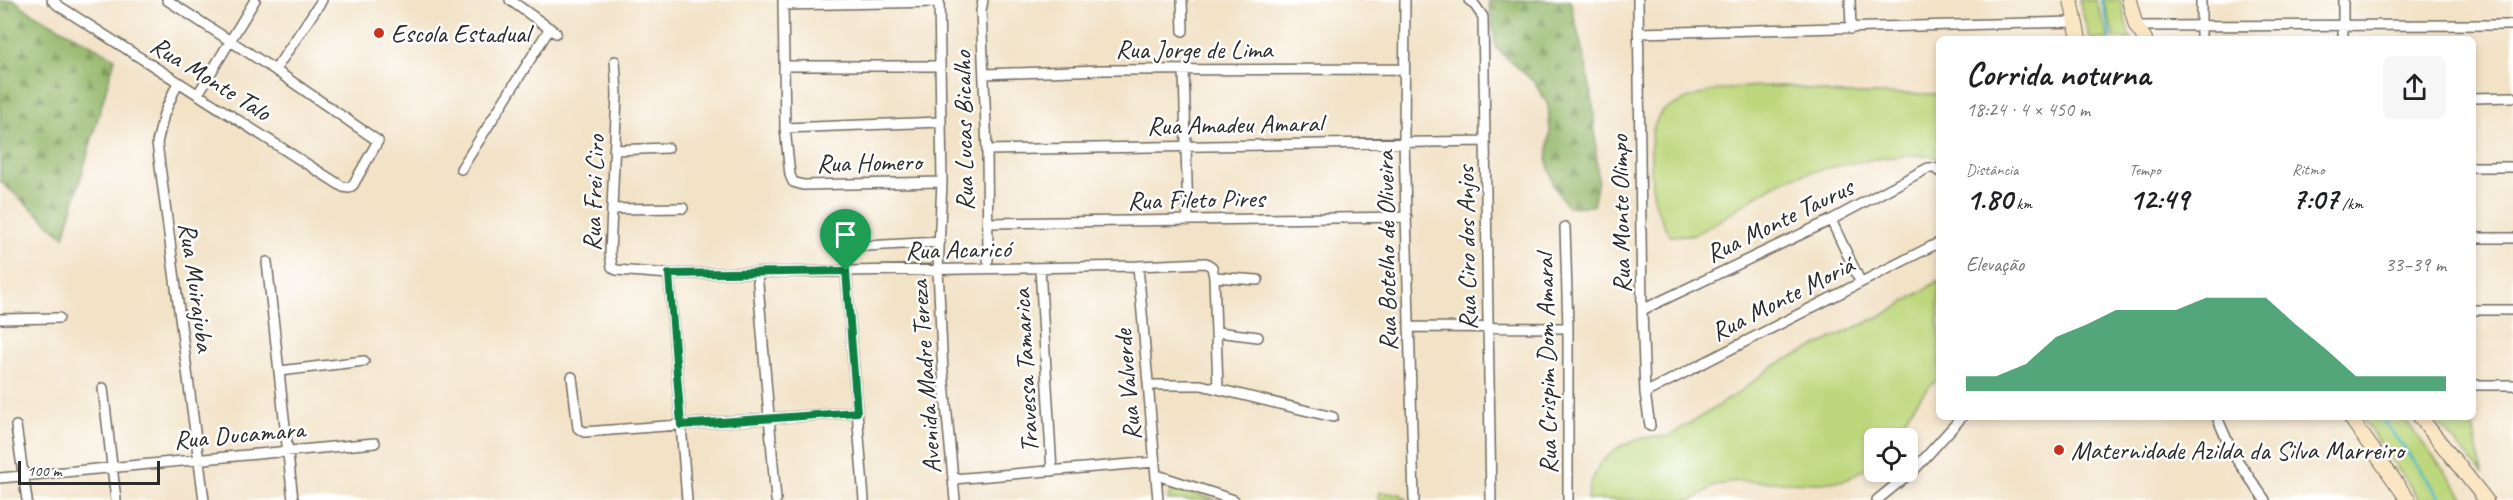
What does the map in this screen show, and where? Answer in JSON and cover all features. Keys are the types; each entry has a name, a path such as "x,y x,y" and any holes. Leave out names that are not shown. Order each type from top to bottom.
{"street":[{"name":"Rua Monte Talo","path":"52,0 58,6 343,187 349,188 353,185 378,141 275,70"},
{"path":"167,0 180,3 229,41 275,70 322,0"},
{"path":"198,94 255,0"},
{"path":"461,169 553,30 510,0"},
{"name":"Rua Lucas Bicalho","path":"983,0 988,260"},
{"path":"1182,0 1183,31"},
{"name":"Rua Botelho de Oliveira","path":"1405,0 1404,141 1414,500"},
{"name":"Rua Ciro dos Anjos","path":"1469,0 1483,17 1491,500"},
{"name":"Rua Monte Olimpo","path":"1638,0 1642,310 1645,393 1650,426"},
{"path":"1850,0 1851,28"},
{"path":"2071,0 2078,36"},
{"path":"2129,0 2136,26 2143,36"},
{"path":"2201,0 2201,36"},
{"path":"2343,0 2343,36"},
{"path":"939,1 783,2 785,128 940,122"},
{"name":"Avenida Madre Tereza","path":"939,1 942,182 938,270 943,372 955,500"},
{"path":"1638,33 2075,22"},
{"path":"2136,26 2513,25"},
{"name":"Rua Frei Ciro","path":"615,61 617,94 612,267 621,272 669,274"},
{"path":"784,66 939,66"},
{"name":"Rua Jorge de Lima","path":"984,74 1103,70 1404,69"},
{"path":"1184,70 1188,221"},
{"name":"Rua Muirajuba","path":"178,82 164,114 157,143 204,500"},
{"path":"2476,98 2513,97"},
{"name":"Rua Homero","path":"785,128 790,175 796,184 942,182"},
{"name":"Rua Amadeu Amaral","path":"987,150 1485,141"},
{"path":"614,150 668,148"},
{"name":"Rua Monte Taurus","path":"1642,310 1831,220 1928,168 1936,170"},
{"path":"2476,168 2513,168"},
{"path":"612,209 683,208"},
{"name":"Rua Fileto Pires","path":"987,223 1407,217"},
{"path":"1831,220 1860,281"},
{"name":"Rua Crispim Dom Amaral","path":"1565,227 1569,500"},
{"path":"2476,238 2513,238"},
{"path":"866,246 940,242"},
{"name":"Rua Monte Moriá","path":"1645,393 1936,244"},
{"path":"267,262 293,500"},
{"name":"Rua Acaricó","path":"669,274 1206,263 1210,265 1214,277"},
{"name":"Rua Valverde","path":"1138,266 1158,500"},
{"name":"Travessa Tamarica","path":"1040,268 1052,471"},
{"path":"846,271 864,500"},
{"path":"757,272 776,500"},
{"path":"669,274 687,500"},
{"path":"1218,388 1214,277 1258,280"},
{"path":"2476,310 2513,310"},
{"path":"0,319 59,318"},
{"path":"1409,327 1568,328"},
{"path":"1217,332 1258,337"},
{"path":"280,371 364,361"},
{"path":"572,377 580,431 598,433 857,412"},
{"path":"1148,385 1185,383 1218,388 1333,417"},
{"path":"2476,385 2513,385"},
{"path":"103,388 116,500"},
{"path":"1877,500 1915,469 1959,420"},
{"path":"2218,420 2232,454 2265,500"},
{"path":"2352,420 2398,494 2408,500"},
{"path":"2422,420 2486,500"},
{"path":"16,426 27,500"},
{"name":"Rua Ducamara","path":"0,478 375,443"},
{"path":"953,479 1155,462"},
{"path":"1157,475 1234,500"}],"green space":[{"path":"0,0 14,0 29,11 115,58 64,237 0,181"},
{"path":"1488,0 1570,0 1593,103 1598,180 1593,206 1568,207 1554,186 1547,161 1550,131 1548,105 1535,83 1496,48"},
{"path":"2079,0 2096,0 2108,36 2089,36"},
{"path":"2103,0 2121,0 2130,36 2114,36"},
{"path":"1787,86 1838,94 1936,94 1936,158 1910,156 1862,161 1796,176 1761,193 1697,233 1670,236 1654,200 1651,155 1655,123 1666,109 1687,99 1729,88"},
{"path":"1936,282 1936,381 1919,399 1899,428 1864,428 1864,469 1846,480 1821,483 1736,481 1712,487 1693,500 1588,500 1589,487 1600,463 1619,447 1643,438 1669,436 1734,396 1775,365 1893,310"},
{"path":"2363,420 2405,420 2464,497 2452,500 2420,500"},
{"path":"2436,420 2472,420 2482,473"},
{"path":"1176,489 1218,500 1168,500 1170,492"},
{"path":"1380,492 1400,494 1407,500 1378,500"}],"waterway":[{"path":"2102,0 2110,36"},
{"path":"2383,420 2442,500"}],"place":[{"name":"Escola Estadual","path":"379,33"},
{"name":"Maternidade Azilda da Silva Marreiro","path":"2059,450"}],"route":[{"path":"846,271 857,412 681,425 669,274 846,271"}]}
